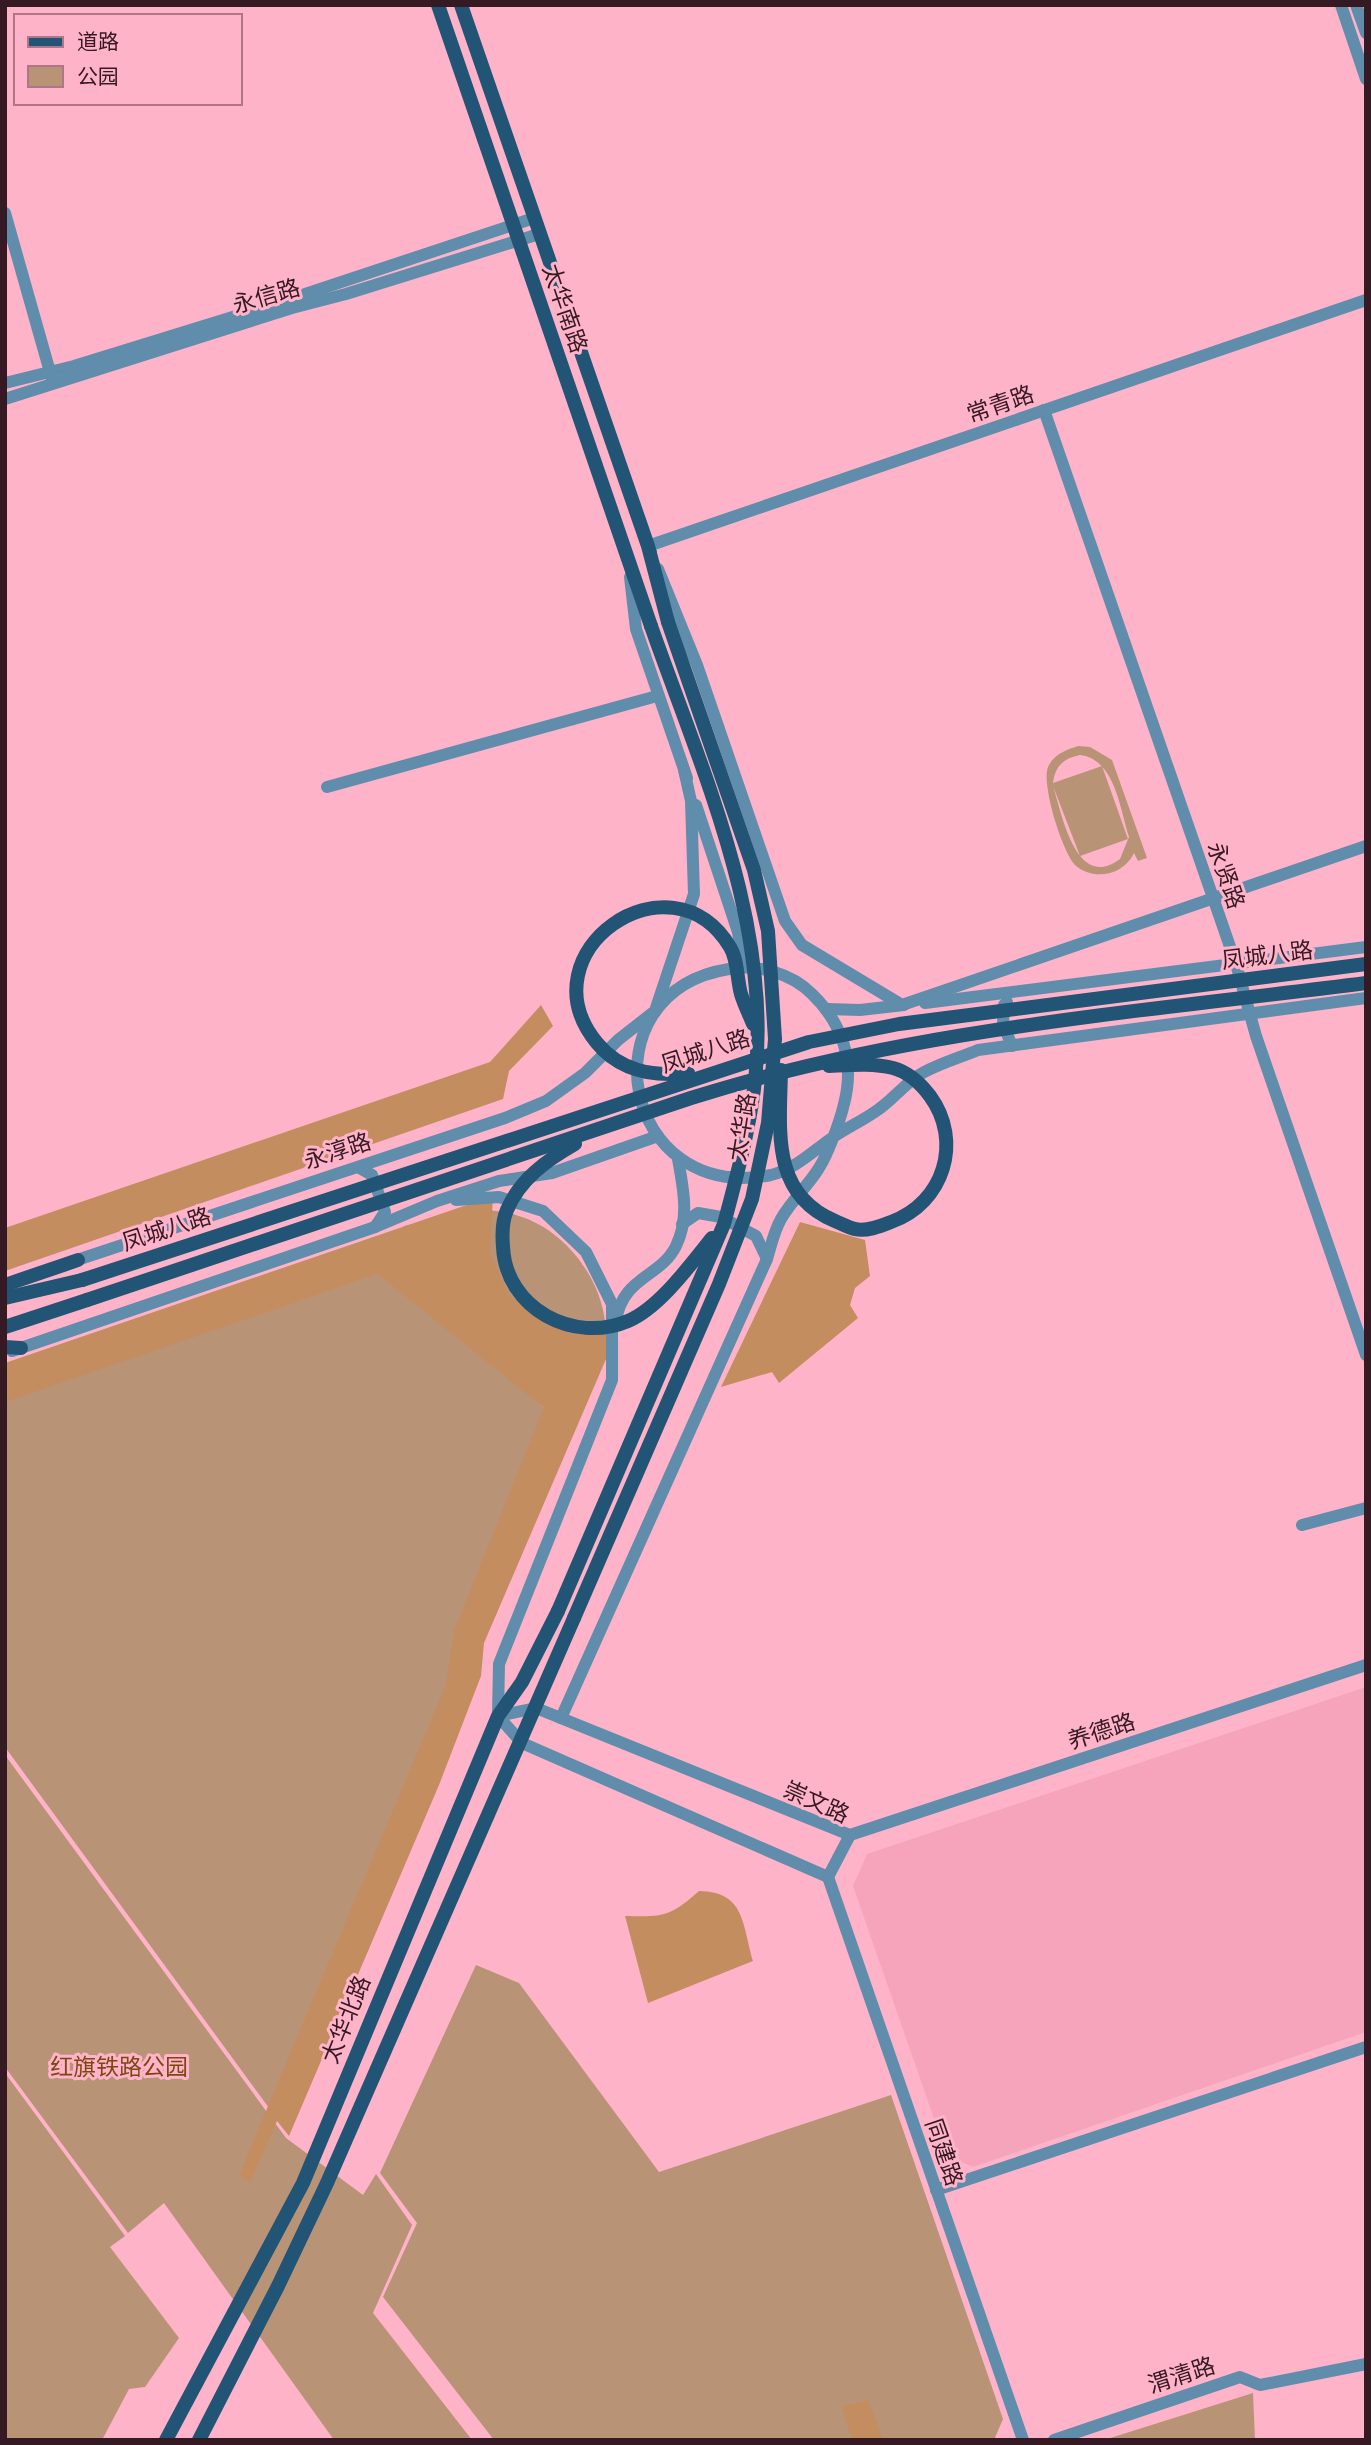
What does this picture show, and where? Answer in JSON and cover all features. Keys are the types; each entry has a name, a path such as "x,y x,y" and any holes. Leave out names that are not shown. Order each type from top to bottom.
{"main road":[{"name":"太华南路","path":"438,5 652,626"},
{"name":"太华南路","path":"461,5 648,546 668,622"},
{"name":"太华路","path":"574,1618 719,1284 752,1199 768,1123 775,1039 768,931 754,870 668,622"},
{"name":"太华路","path":"558,1611 724,1224 742,1158 754,1087 757,1034 754,965 741,891 652,626"},
{"path":"721,1069 674,1075 646,1073 622,1066 606,1054 589,1033 576,999 578,969 593,941 619,919 645,910 671,906 706,919 731,949 741,995 757,1034"},
{"name":"凤城八路","path":"5,1297 82,1280 809,1042 899,1024 1366,964"},
{"name":"凤城八路","path":"5,1327 604,1127 793,1068 925,1041 1366,983"},
{"path":"774,1005 782,1034 781,1152 792,1188 815,1213 857,1230 904,1218 930,1194 943,1173 948,1153 947,1132 938,1107 921,1084 896,1069 860,1064 793,1068"},
{"path":"604,1127 551,1158 522,1183 506,1212 502,1232 503,1259 516,1289 549,1319 571,1327 595,1330 631,1320 675,1285 724,1224"},
{"path":"5,1285 78,1260"},
{"path":"5,1347 21,1348"},
{"name":"太华北路","path":"166,2440 303,2183 412,1915 498,1716 522,1682 558,1611"},
{"name":"太华北路","path":"199,2440 278,2287 327,2183 440,1921 522,1743 574,1618"}],"street":[{"path":"1341,5 1366,79"},
{"path":"1356,5 1366,33"},
{"path":"5,213 51,377"},
{"name":"永信路","path":"5,399 51,377 534,218"},
{"name":"永信路","path":"5,383 51,377 539,234"},
{"name":"常青路","path":"648,546 1366,300"},
{"name":"永贤路","path":"1044,410 1236,964 1366,1355"},
{"path":"648,546 671,596 697,665 785,921 803,945 902,1005 1366,846"},
{"path":"628,552 635,629 738,932 743,967"},
{"path":"327,787 657,696"},
{"path":"684,770 691,801 694,894 655,1011 641,1040 635,1072 640,1104 658,1136 678,1158 708,1174 741,1180 775,1174 805,1159 831,1139 878,1110 919,1075 978,1050 1366,998"},
{"name":"凤城八路","path":"828,1009 860,1010 1018,993 1366,947"},
{"path":"561,1718 767,1259 781,1219 820,1167 844,1105 849,1072 844,1039 828,1009 804,986 775,972 743,967 709,972 679,987 655,1011"},
{"path":"1012,1046 1003,1024 1004,1005 1018,993"},
{"name":"永淳路","path":"5,1280 78,1260 546,1101 585,1073 655,1011"},
{"path":"5,1354 375,1227 437,1201 499,1181 552,1173 658,1136"},
{"path":"612,1345 617,1310 631,1286 654,1270 676,1247 686,1208 678,1158"},
{"path":"358,1167 372,1175 385,1212 375,1227"},
{"path":"437,1201 499,1197 543,1211 586,1252 612,1304 612,1380 499,1664 498,1716 522,1743 828,1877"},
{"path":"682,1224 698,1213 721,1217 757,1236 767,1259"},
{"path":"1301,1525 1366,1508"},
{"name":"养德路","path":"850,1835 1366,1665"},
{"path":"498,1716 537,1708"},
{"name":"崇文路","path":"537,1708 850,1835 828,1877"},
{"name":"同建路","path":"828,1877 1023,2440"},
{"path":"936,2190 1366,2047"},
{"name":"渭清路","path":"1054,2440 1240,2377 1260,2385 1366,2364"}],"shaded area":[{"path":"541,1005 553,1026 509,1071 503,1099 5,1271 5,1228 490,1062"},
{"path":"493,1196 490,1252 508,1295 557,1329 608,1330 609,1352 484,1643 481,1676 439,1785 289,2136 277,2121 250,2183 240,2175 446,1685 454,1631 544,1408 378,1274 5,1402 5,1363"},
{"path":"800,1222 865,1240 870,1276 855,1288 850,1305 858,1318 779,1383 772,1372 721,1387"},
{"path":"1366,1687 1366,2032 973,2167 947,2156 853,1886 867,1854"},
{"path":"699,1891 725,1897 733,1904 743,1922 753,1961 648,2003 625,1916 665,1914 681,1906"},
{"path":"868,2400 883,2440 852,2440 842,2407"}],"green space":[{"path":"1078,746 1090,747 1112,760 1147,858 1138,861 1134,853 1121,868 1110,873 1092,874 1075,865 1070,857 1054,817 1047,776 1048,767 1054,759","holes":["1074,756 1092,759 1102,766 1053,783 1058,767","1102,767 1114,787 1129,837 1120,859 1105,866 1092,865 1080,856 1128,839","1053,786 1079,854 1067,830"]},
{"path":"482,1209 515,1215 537,1223 568,1247 581,1262 599,1297 604,1316 606,1340 598,1377 403,1230 404,1226"},
{"path":"383,1272 550,1413 452,1684 269,2108 5,1747 5,1400"},
{"name":"红旗铁路公园","path":"5,1755 286,2138 363,2195 376,2174 412,2225 373,2313 472,2440 334,2440 164,2203 128,2233 5,2067"},
{"path":"476,1965 519,1983 659,2172 891,2095 1003,2419 994,2440 494,2440 383,2297 417,2223 380,2173"},
{"path":"5,2073 125,2236 110,2247 179,2338 145,2387 129,2389 102,2440 5,2440"},
{"path":"1253,2393 1255,2440 1104,2440"}]}
